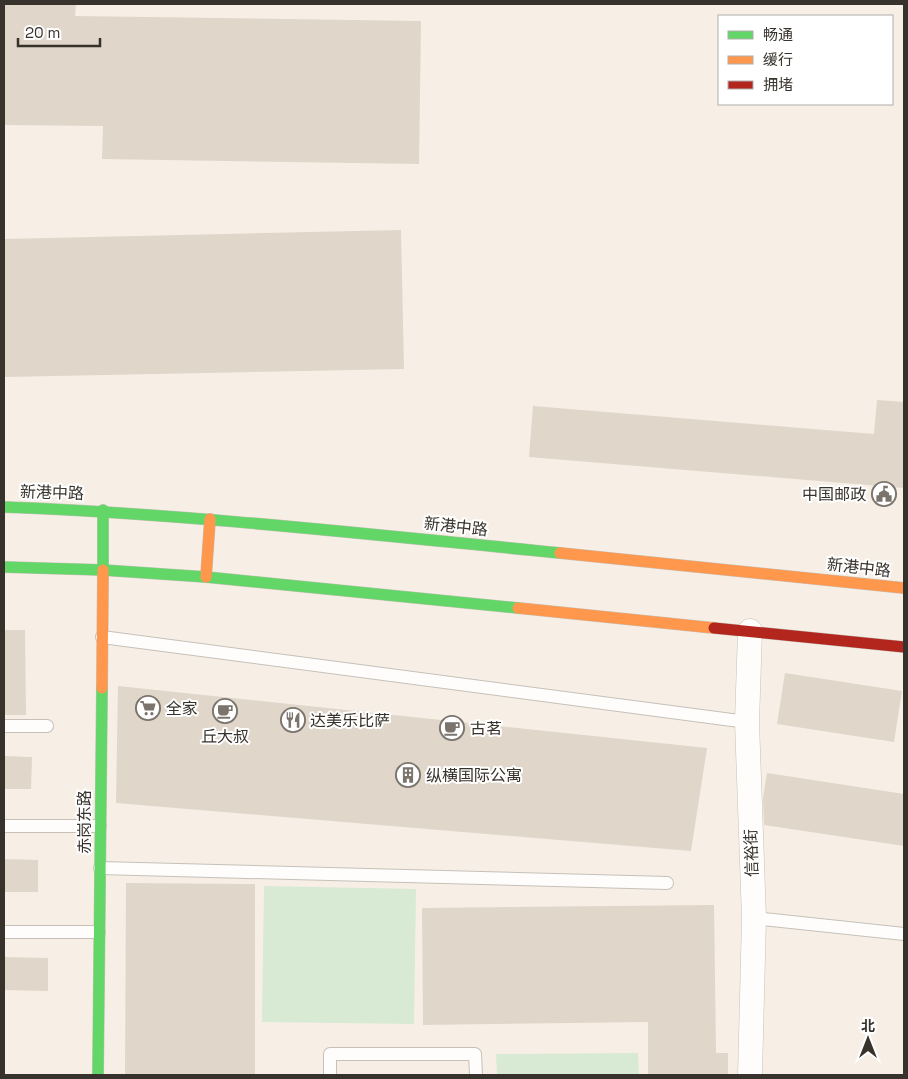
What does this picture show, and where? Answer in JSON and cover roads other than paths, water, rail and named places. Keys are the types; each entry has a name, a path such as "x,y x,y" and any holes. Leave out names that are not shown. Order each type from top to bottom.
{"main road":[{"name":"新港中路","path":"4,507 103,510 471,544 904,588"},
{"name":"赤岗东路","path":"98,1075 103,510"},
{"path":"206,577 210,520"},
{"path":"4,567 103,570 206,577 904,647"}],"street":[{"name":"信裕街","path":"750,631 747,722 754,918 750,1075"}],"lane":[{"path":"102,637 747,722"},
{"path":"4,726 47,726"},
{"path":"4,826 100,826"},
{"path":"100,868 667,883"},
{"path":"754,918 904,934"},
{"path":"4,932 99,932"},
{"path":"330,1075 330,1054 475,1054 476,1075"}],"place":[{"name":"中国邮政","path":"884,494"},
{"name":"全家","path":"148,708"},
{"name":"丘大叔","path":"225,711"},
{"name":"达美乐比萨","path":"293,720"},
{"name":"古茗","path":"452,728"},
{"name":"纵横国际公寓","path":"408,775"}]}
